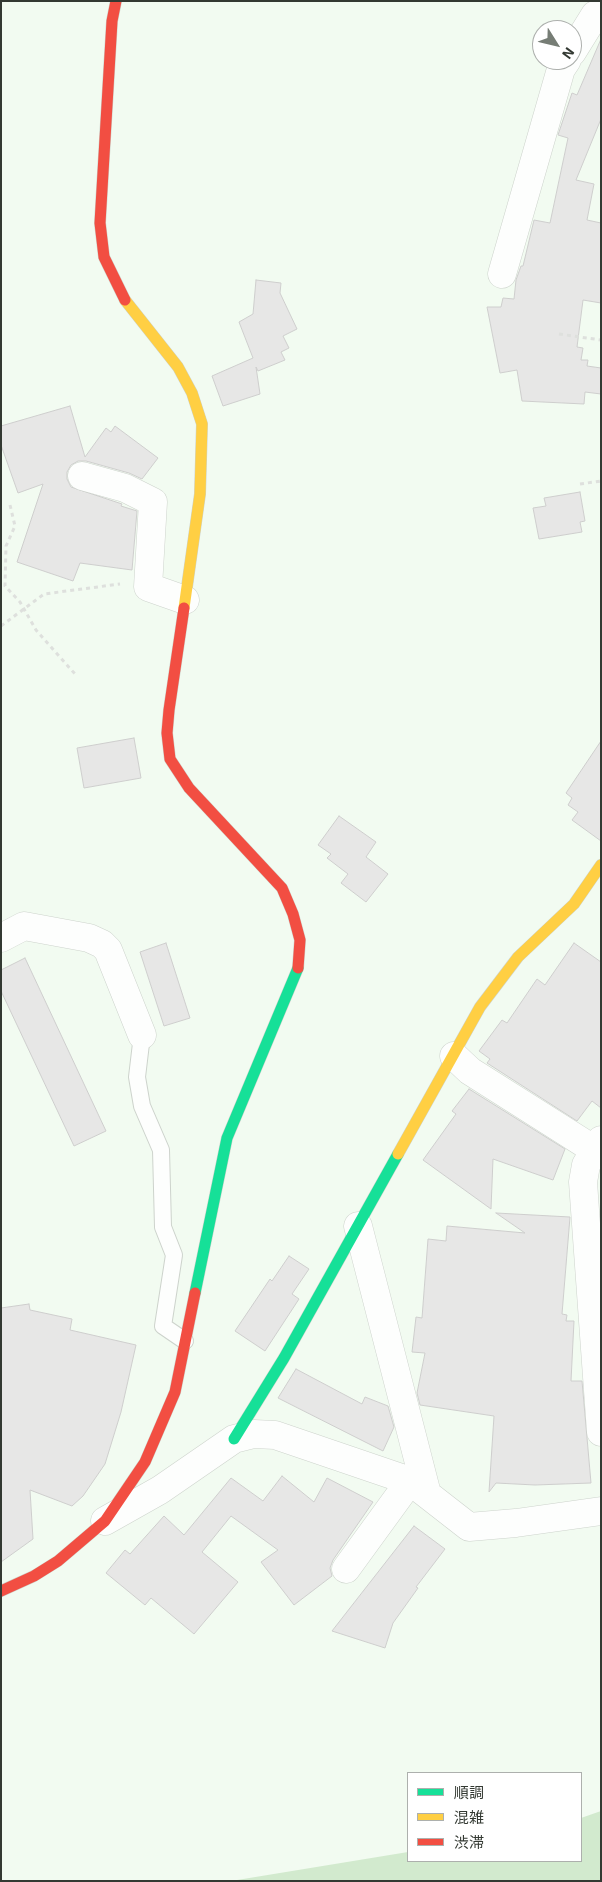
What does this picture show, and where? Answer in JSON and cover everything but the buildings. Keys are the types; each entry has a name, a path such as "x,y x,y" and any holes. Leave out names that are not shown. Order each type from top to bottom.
{"street":[{"path":"105,1521 130,1486 160,1432 175,1392 184,1341 228,1138 291,989 299,965 300,940 293,914 282,888 189,788 170,760 167,733 168,718 200,494 202,424 192,393 178,367 120,293 104,258 100,223 112,21 116,1"},
{"path":"582,38 599,13"},
{"path":"502,274 561,70"},
{"path":"82,476 125,488 154,502 148,587 185,600"},
{"path":"234,1439 284,1358 480,1007 518,956 574,904 601,865"},
{"path":"1,938 24,926 89,938 102,944 108,950 142,1035"},
{"path":"454,1056 470,1071 599,1148 586,1166 583,1182 601,1432"},
{"path":"358,1226 418,1488"},
{"path":"1,1591 34,1576 58,1561 105,1521 160,1490 234,1439 254,1434 275,1435 418,1488 469,1527 516,1524 601,1511"},
{"path":"346,1569 418,1488"}],"lane":[{"path":"142,1035 137,1077 142,1106 161,1150 163,1227 174,1256 162,1326 184,1341"}],"path":[{"path":"559,334 601,340"},
{"path":"580,484 601,481"},
{"path":"10,505 15,526 6,546 5,586 24,609 36,630 75,674"},
{"path":"1,626 44,594 149,580"}],"green space":[{"path":"601,1811 601,1881 231,1881 407,1852 407,1862 582,1862 582,1818"}],"traffic: fast":[{"path":"195,1293 227,1138 298,968"},
{"path":"234,1439 284,1358 398,1154"}],"traffic: slow":[{"path":"125,300 178,367 192,393 202,424 200,494 184,608"},
{"path":"398,1154 480,1007 518,957 574,904 601,865"}],"traffic: jam":[{"path":"116,1 112,21 100,223 104,257 125,300"},
{"path":"184,608 169,710 167,733 170,759 189,788 282,888 293,914 300,940 298,968"},
{"path":"1,1591 34,1576 58,1561 105,1521 145,1462 175,1392 195,1293"}]}
